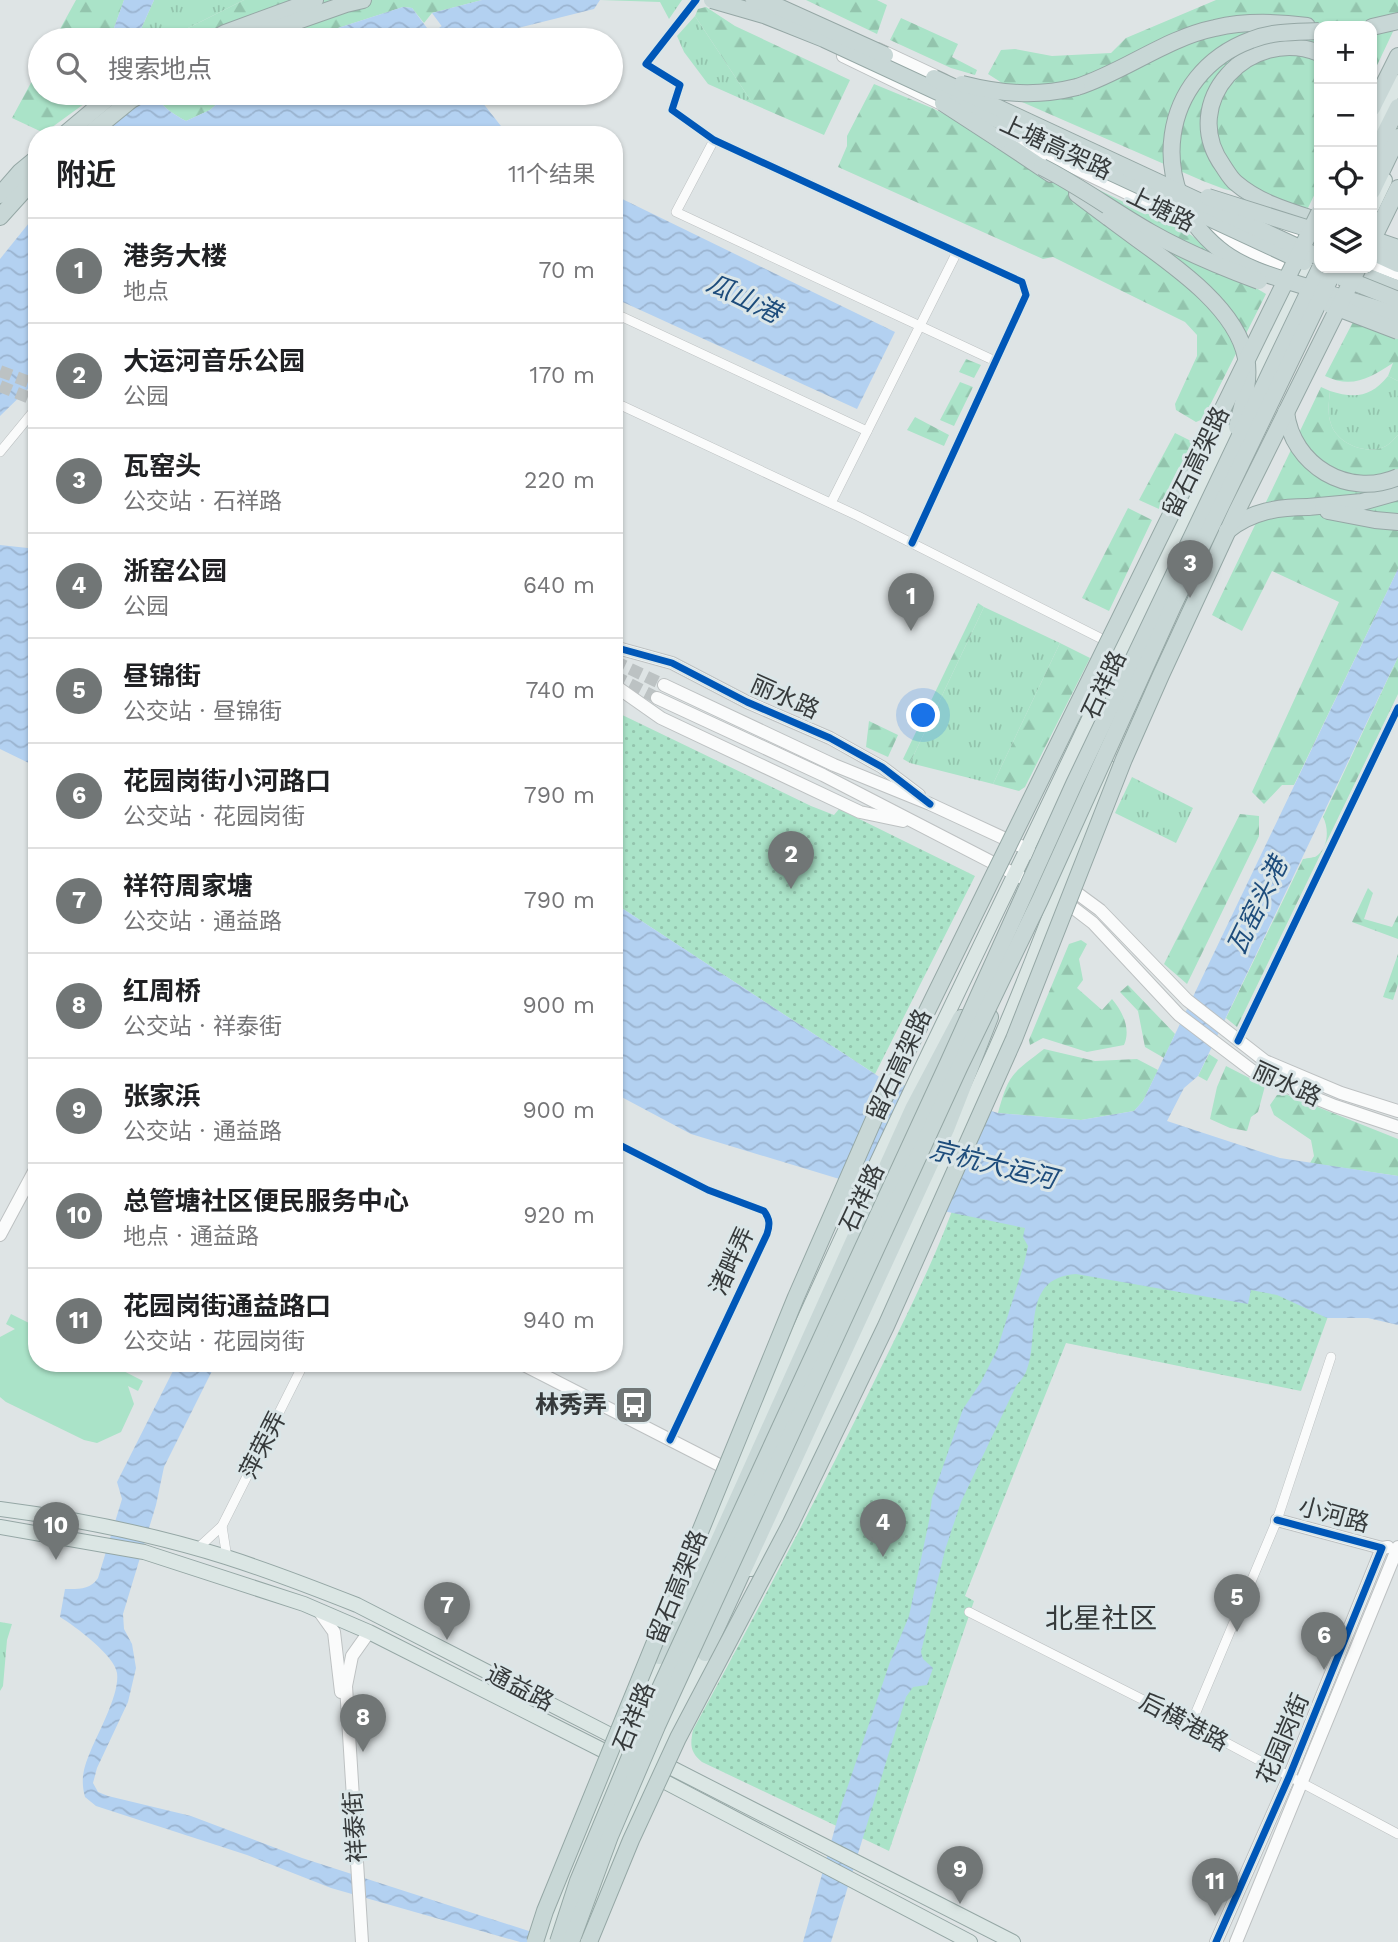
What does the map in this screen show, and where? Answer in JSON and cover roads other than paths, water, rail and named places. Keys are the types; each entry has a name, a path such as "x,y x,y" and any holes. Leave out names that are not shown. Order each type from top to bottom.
{"highway":[{"path":"239,28 315,0"},
{"path":"277,28 363,0"},
{"name":"上塘高架路","path":"712,0 764,15 824,39 1297,259 1398,300"},
{"name":"上塘高架路","path":"754,0 792,13 1166,186 1314,241"},
{"path":"1377,26 1398,21"},
{"path":"919,71 977,88 1016,94 1041,94 1094,82 1180,40 1215,28 1276,24 1314,29"},
{"path":"1314,30 1270,34 1251,40 1223,55 1198,77 1184,98 1173,128 1170,158 1174,182 1198,229 1221,251 1247,266 1276,277 1398,313"},
{"path":"1314,52 1293,46 1273,48 1255,53 1238,64 1222,81 1211,103 1208,125 1211,144 1218,160 1234,182 1257,197 1314,219"},
{"path":"1377,98 1398,56"},
{"path":"901,74 1042,167 1208,295 1232,321 1247,360 1245,396 1225,469"},
{"path":"75,126 100,105"},
{"path":"99,126 125,105"},
{"path":"1377,149 1398,107"},
{"path":"1377,181 1398,137"},
{"path":"0,195 28,165"},
{"path":"1042,167 1074,183 1148,231 1213,265 1398,331"},
{"path":"0,218 28,186"},
{"path":"1166,186 1215,198 1314,241"},
{"path":"1377,230 1398,188"},
{"name":"留石高架路","path":"535,1942 571,1847 785,1322 874,1119 1314,223"},
{"path":"1377,242 1398,248"},
{"path":"1377,254 1398,264"},
{"name":"留石高架路","path":"551,1939 644,1723 1074,784 1225,469 1312,270"},
{"name":"留石高架路","path":"571,1942 610,1836 657,1726 1173,606 1333,273"},
{"path":"589,1942 631,1840 678,1738 844,1417 1034,992 1124,759 1155,688 1236,513 1356,273"},
{"path":"1357,273 1398,289"},
{"path":"1294,351 1284,400 1288,430 1304,455 1323,471 1343,481 1367,484 1398,477"},
{"path":"1173,606 1210,548 1235,524 1267,511 1362,502 1398,492"},
{"path":"1308,507 1398,522"},
{"path":"659,1656 713,1554 913,1109 995,958"},
{"path":"705,1653 765,1528 946,1129 980,1047 1002,982"}],"main road":[{"name":"上塘路","path":"742,0 822,46 1250,252 1312,270 1333,285 1398,313"},
{"name":"上塘路","path":"778,0 1133,170 1218,206 1314,241"},
{"path":"1377,125 1398,82"},
{"path":"1377,197 1398,154"},
{"path":"1377,266 1398,274"},
{"name":"石祥路","path":"551,1939 617,1758 735,1472 918,1077 1210,462 1312,270"},
{"name":"石祥路","path":"580,1942 646,1773 705,1653 786,1505 907,1244 980,1081 1060,889 1084,823 1151,666 1236,481 1341,273"},
{"name":"丽水路","path":"623,649 672,663 747,702 830,738 883,767 930,804"},
{"name":"丽水路","path":"664,685 834,765 930,804 1027,849 1060,889 1180,1015 1258,1075 1335,1106 1398,1127"},
{"name":"丽水路","path":"623,691 661,718 860,812 919,824"},
{"name":"丽水路","path":"657,698 823,775 1014,874 1060,889 1100,910 1187,1000 1265,1061 1341,1093 1398,1111"},
{"path":"0,1235 28,1183"},
{"path":"538,1372 735,1472"},
{"name":"通益路","path":"0,1509 103,1525 147,1535 227,1558 357,1605 1013,1942"},
{"name":"小河路","path":"1277,1520 1382,1548 1398,1546"},
{"name":"通益路","path":"0,1527 144,1552 316,1609 426,1660 970,1942"},
{"name":"花园岗街","path":"1216,1942 1396,1562 1398,1546"},
{"name":"小河路","path":"1382,1548 1396,1562"},
{"name":"花园岗街","path":"1236,1942 1382,1548"},
{"name":"祥泰街","path":"316,1609 329,1622 334,1632 342,1702 347,1712"},
{"name":"祥泰街","path":"362,1942 346,1686 352,1656 369,1632"},
{"path":"426,1660 460,1657"}],"street":[{"path":"696,0 646,64 680,85 672,110 714,140 1021,282 1026,295 912,543"},
{"path":"714,140 676,212 995,361"},
{"path":"831,503 957,252"},
{"path":"623,317 867,431"},
{"path":"623,406 831,503 1122,649"},
{"path":"0,452 28,418"},
{"path":"1238,1041 1398,708"},
{"name":"渚畔弄","path":"623,1147 708,1190 764,1211 769,1217 767,1234 670,1440"},
{"path":"1191,1724 1277,1520 1331,1357"},
{"name":"萍荣弄","path":"197,1549 222,1526 299,1372"},
{"path":"222,1526 227,1558"},
{"name":"后横港路","path":"970,1612 1191,1724 1398,1834"}],"water":[{"path":"124,0 154,0 141,28 114,28"},
{"path":"482,0 600,0 594,9 518,28 443,28 432,13"},
{"path":"403,7 412,8 427,28 338,28"},
{"path":"104,105 163,105 186,121 216,105 484,105 501,126 101,126"},
{"name":"瓜山港","path":"623,199 895,332 857,409 623,302"},
{"path":"28,224 28,389 0,416 0,259"},
{"path":"0,545 28,548 28,763 0,749"},
{"path":"1398,569 1398,657 1198,1076 1184,1088 1167,1121 1280,1158 1398,1176 1398,1325 1368,1318 1327,1318 1277,1295 1251,1290 1248,1304 1076,1274 1058,1278 1046,1286 1035,1312 1026,1372 1016,1386 961,1502 945,1550 921,1652 923,1659 933,1668 927,1685 913,1687 906,1697 831,1942 803,1942 842,1803 890,1662 909,1616 932,1498 963,1409 981,1382 997,1350 1024,1264 1028,1246 1023,1237 1025,1228 948,1212 691,1134 623,1098 623,909 881,1078 998,1113 1081,1120 1134,1111 1143,1101"},
{"path":"172,1372 212,1372 164,1467 156,1505 123,1614 124,1629 132,1644 136,1668 128,1702 97,1768 93,1783 98,1792 191,1816 302,1858 563,1942 520,1942 331,1888 247,1855 96,1806 85,1797 85,1767 112,1701 117,1673 115,1666 102,1650 60,1617 65,1589 88,1587 98,1578 122,1499 117,1482"}],"tunnel":[{"path":"0,371 28,382"},
{"path":"0,386 28,397"},
{"path":"623,665 664,685"},
{"path":"623,681 657,698"}],"place":[{"name":"瓦窑头","path":"1190,598"},
{"name":"港务大楼","path":"911,631"},
{"name":"大运河音乐公园","path":"791,889"},
{"name":"林秀弄","path":"634,1405"},
{"name":"浙窑公园","path":"883,1557"},
{"name":"总管塘社区便民服务中心","path":"56,1560"},
{"name":"昼锦街","path":"1237,1632"},
{"name":"祥符周家塘","path":"447,1640"},
{"name":"花园岗街小河路口","path":"1324,1670"},
{"name":"红周桥","path":"363,1752"},
{"name":"张家浜","path":"960,1904"},
{"name":"花园岗街通益路口","path":"1215,1916"}],"district":[{"name":"北星社区","path":"1101,1618"}],"water label":[{"name":"瓦窑头港","path":"1257,906"},
{"name":"京杭大运河","path":"993,1164"}]}
